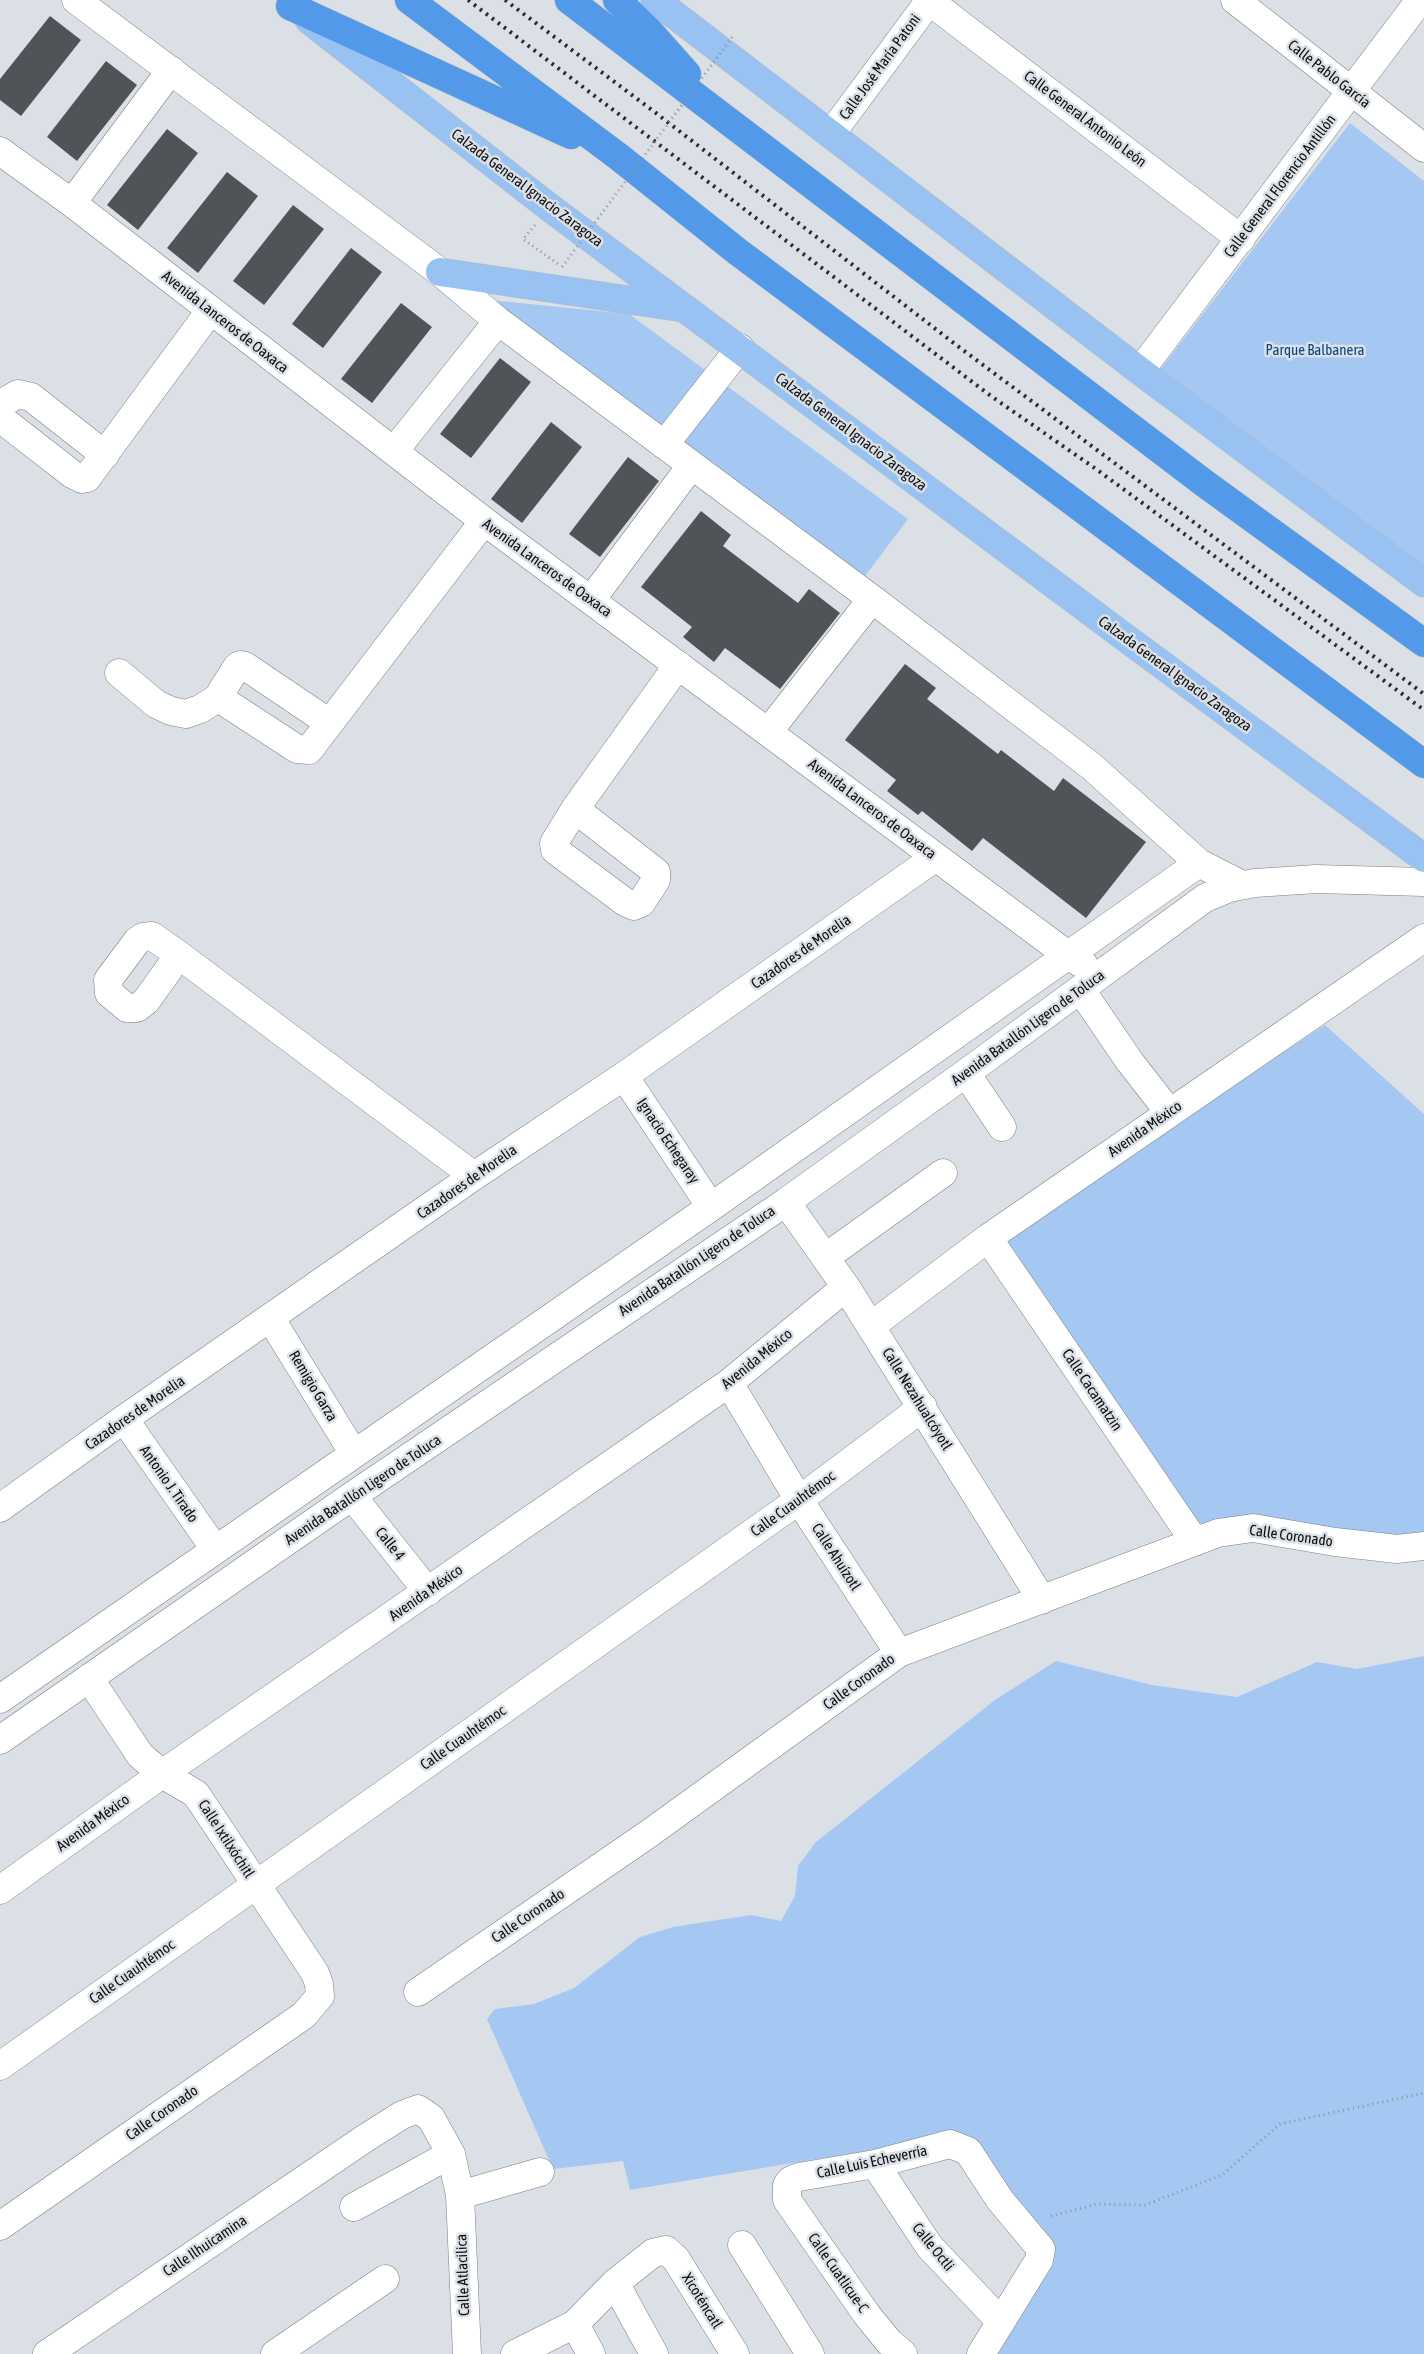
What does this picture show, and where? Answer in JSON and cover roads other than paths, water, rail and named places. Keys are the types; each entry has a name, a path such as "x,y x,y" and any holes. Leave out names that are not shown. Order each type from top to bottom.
{"highway":[{"path":"409,0 619,157 738,252 1424,764"},
{"path":"569,0 1204,483 1424,643"},
{"path":"617,0 649,31 722,115"},
{"path":"286,3 619,157"}],"main road":[{"path":"655,0 1140,371 1424,582"},
{"name":"Calzada General Ignacio Zaragoza","path":"286,3 549,206 1127,639 1424,858"},
{"path":"440,272 687,308"}],"street":[{"path":"76,0 440,272 498,321 872,599 1091,766 1199,863 1242,885"},
{"name":"Calle José María Patoni","path":"831,134 929,0"},
{"name":"Calle General Antonio León","path":"929,0 1241,239"},
{"name":"Calle Pablo García","path":"1235,0 1350,92 1424,148"},
{"name":"Calle General Florencio Antillón","path":"1140,371 1420,0"},
{"path":"72,203 171,70"},
{"name":"Avenida Lanceros de Oaxaca","path":"0,151 72,203 484,521 769,731 1069,956 1091,982"},
{"path":"0,414 4,421 77,477 82,479 90,476 210,311"},
{"path":"394,451 498,321"},
{"path":"664,445 740,348"},
{"path":"0,404 18,394 31,398 105,455"},
{"path":"591,600 691,466"},
{"path":"328,722 249,668 240,665 222,688 221,696 225,702 301,750 312,747 328,722 484,521"},
{"path":"769,731 872,599"},
{"path":"576,809 678,665"},
{"path":"119,673 156,704 171,711 186,714 200,709 221,696"},
{"name":"Cazadores de Morelia","path":"0,1508 124,1419 272,1319 474,1176 624,1076 936,857"},
{"path":"0,1699 711,1207 1199,863"},
{"name":"Avenida Batallón Ligero de Toluca","path":"0,1740 352,1496 786,1202 1205,898 1242,885 1316,879 1424,882"},
{"name":"Avenida México","path":"870,1326 988,1238 1169,1112 1420,947"},
{"path":"179,955 474,1176"},
{"path":"1091,982 1130,1062 1169,1112"},
{"path":"966,1073 1002,1127"},
{"name":"Ignacio Echegaray","path":"624,1076 711,1207"},
{"path":"826,1256 943,1173"},
{"name":"Calle Nezahualcóyotl","path":"786,1202 826,1256 846,1287 923,1407 1042,1600"},
{"name":"Calle Cacamatzin","path":"988,1238 1195,1542"},
{"name":"Avenida México","path":"0,1890 162,1774 729,1383 846,1287"},
{"name":"Remigio Garza","path":"272,1319 354,1454"},
{"name":"Calle Ahuízotl","path":"729,1383 799,1500 899,1653"},
{"name":"Calle Cuauhtémoc","path":"0,2066 799,1500 923,1407"},
{"name":"Antonio J. Tirado","path":"124,1419 215,1549"},
{"name":"Calle 4","path":"352,1496 428,1592"},
{"name":"Calle Coronado","path":"418,1992 647,1835 899,1653 1218,1533 1253,1528 1335,1542 1388,1548 1424,1546"},
{"name":"Calle Ixtilxóchitl","path":"89,1678 140,1755 162,1774 196,1794 315,1974 320,1984 320,1996"},
{"name":"Calle Coronado","path":"0,2226 304,2015 320,1996"},
{"name":"Calle Ilhuicamina","path":"47,2354 402,2115 418,2108 431,2118 451,2154"},
{"name":"Calle Luis Echeverría","path":"788,2186 791,2180 799,2177 875,2164 950,2144 960,2146 968,2151 1000,2200 1040,2249 1039,2260 1001,2322"},
{"path":"354,2207 451,2154"},
{"name":"Calle Atlacilica","path":"451,2154 460,2195 467,2354"},
{"name":"Calle Octli","path":"875,2164 928,2246 1001,2322"},
{"path":"460,2195 540,2172"},
{"name":"Calle Cuatlicue-C","path":"788,2186 787,2200 867,2315 889,2342 903,2354"},
{"path":"742,2245 810,2354"},
{"name":"Xicoténcatl","path":"615,2282 653,2253 666,2250 676,2259 735,2354"},
{"path":"275,2354 385,2279"},
{"path":"515,2354 575,2324 615,2282 654,2354"},
{"path":"981,2354 1001,2322"},
{"path":"575,2324 591,2354"}],"railway":[{"path":"468,0 991,396 1096,469 1424,710"},
{"path":"505,0 652,110 955,344 1424,694"}],"park label":[{"name":"Parque Balbanera","path":"1315,350"}]}
